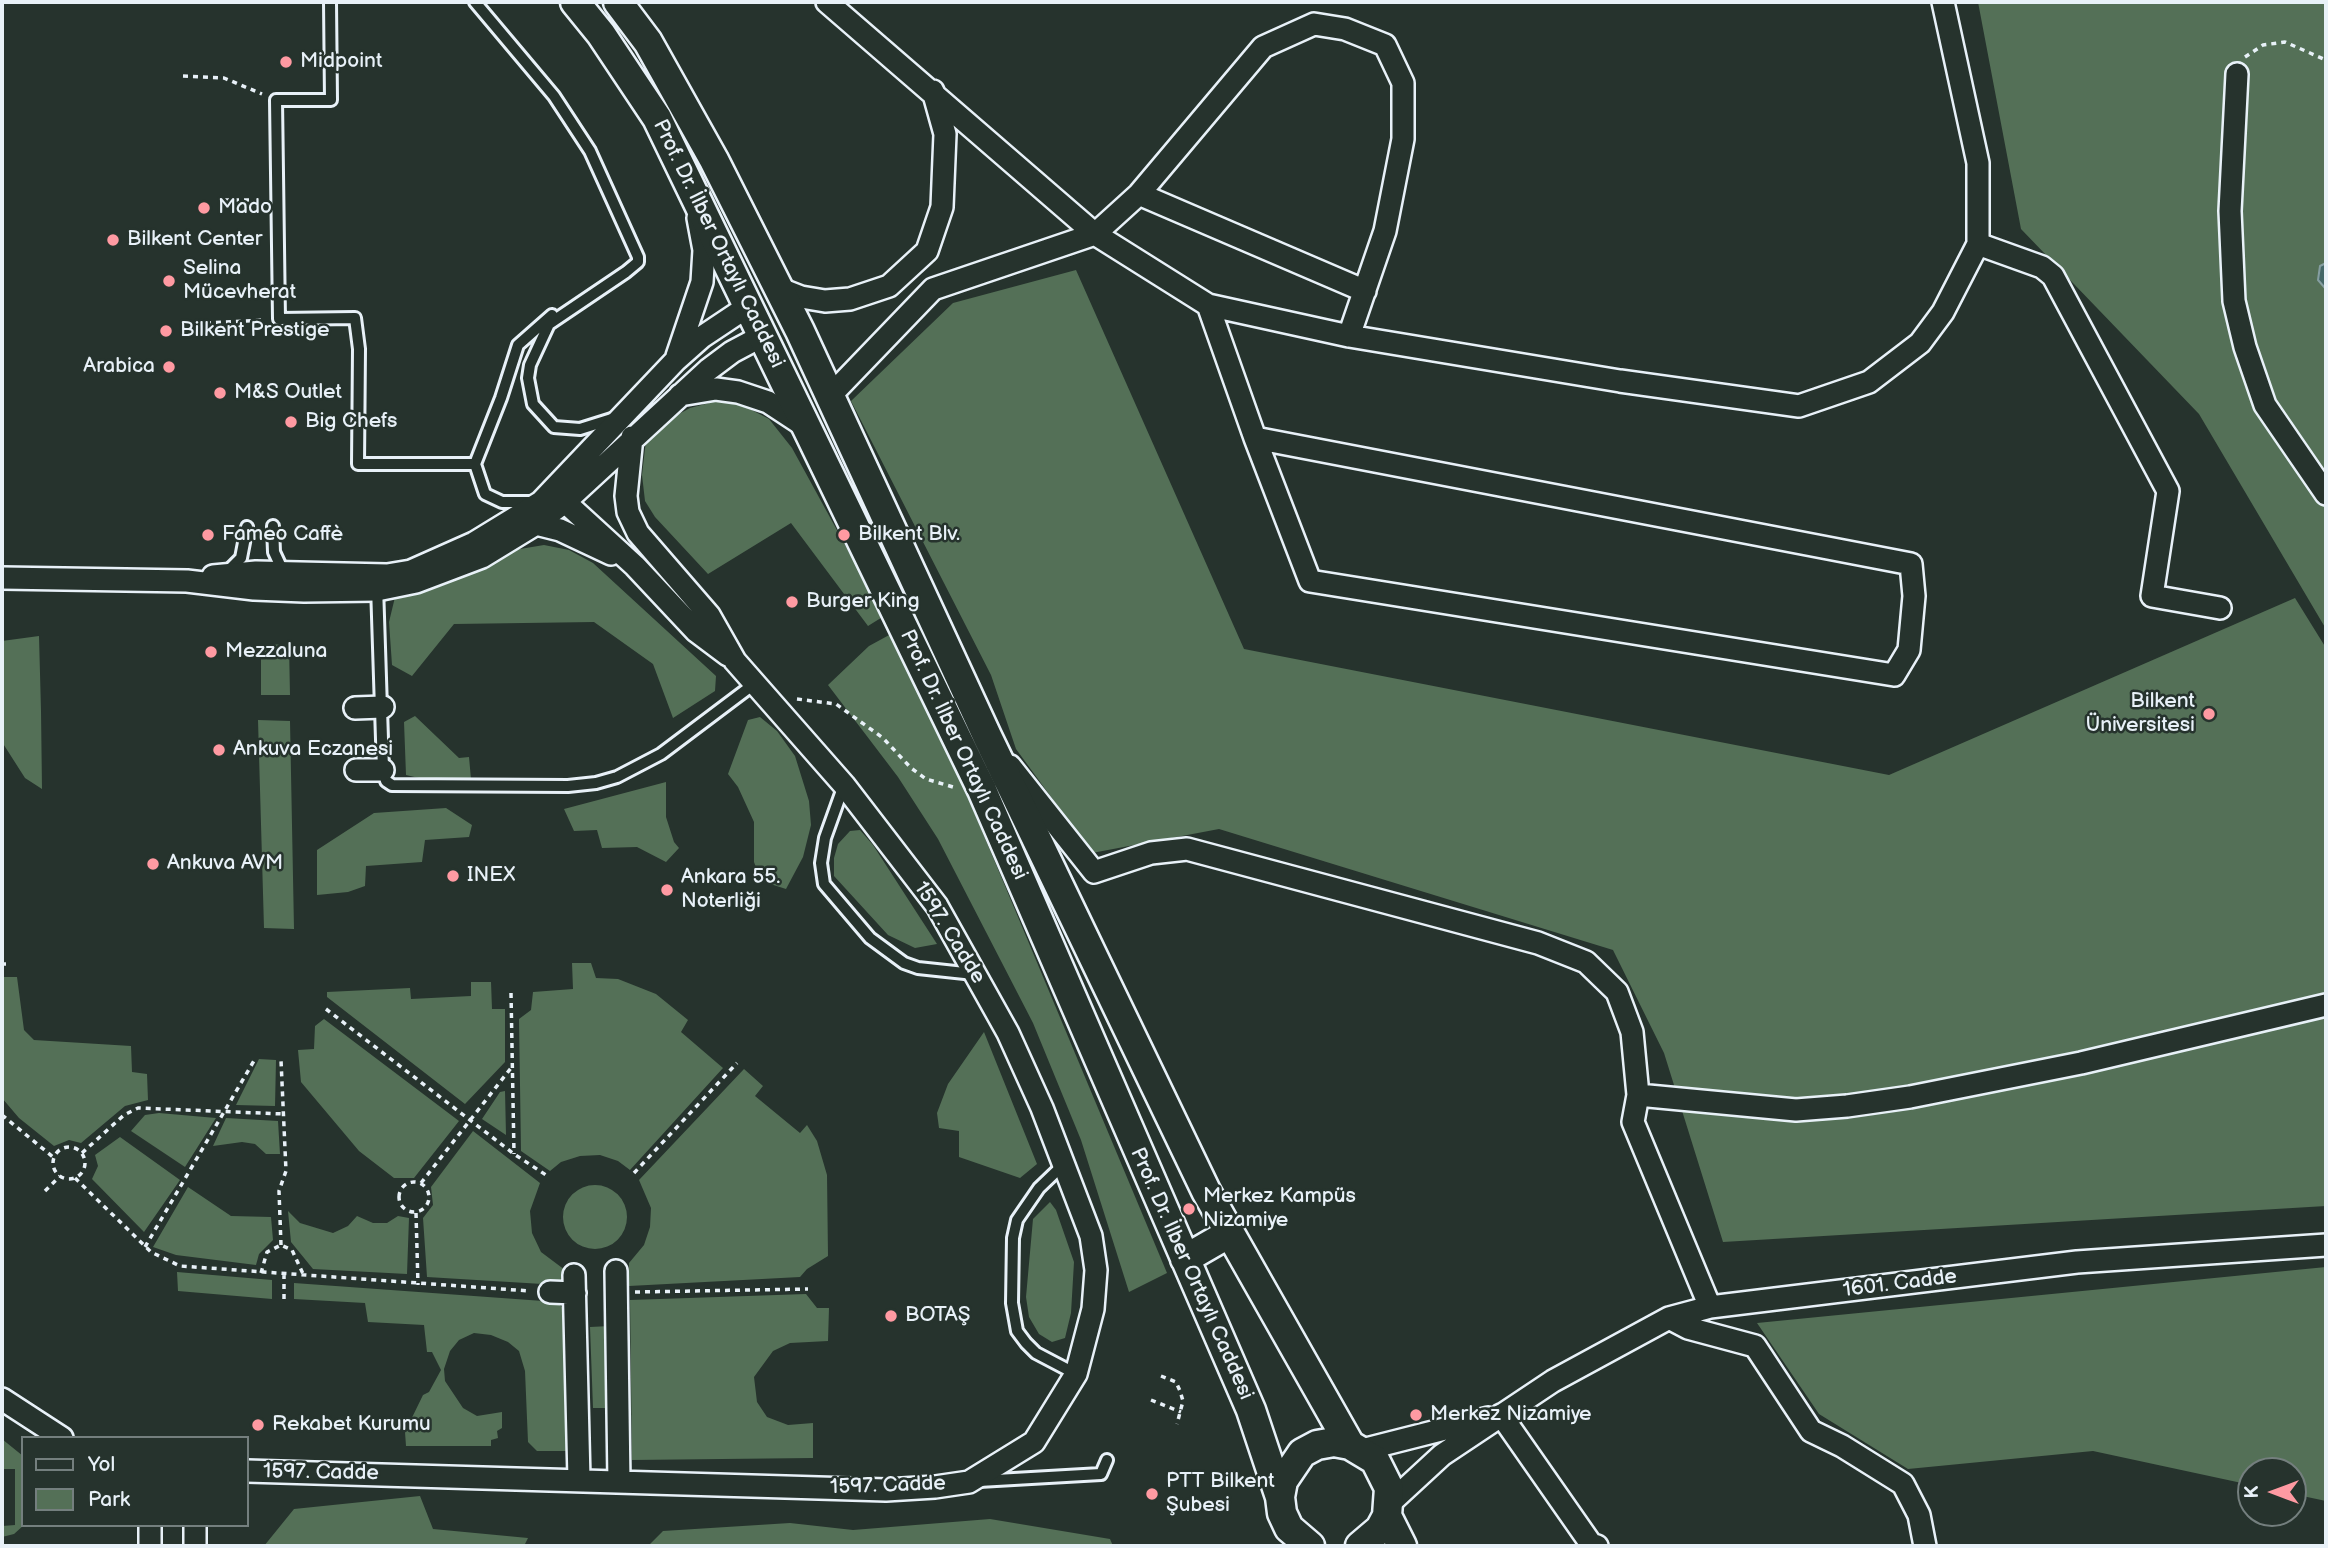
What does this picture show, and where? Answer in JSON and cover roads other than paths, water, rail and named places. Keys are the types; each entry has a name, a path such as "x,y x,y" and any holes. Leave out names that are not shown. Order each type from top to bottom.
{"street":[{"name":"Prof. Dr. İlber Ortaylı Caddesi","path":"575,2 601,34 657,118 750,305 982,790 1251,1410 1280,1497 1282,1513 1289,1528 1310,1546"},
{"name":"Prof. Dr. İlber Ortaylı Caddesi","path":"618,2 648,42 714,160 793,318 987,736 1171,1121 1230,1233 1356,1447 1384,1472 1388,1510 1402,1546"},
{"path":"827,2 1095,234 1208,305 1349,336 1620,381 1799,406 1870,382 1920,343 1943,312 1978,244 1978,163 1943,2"},
{"path":"831,395 933,289 1095,234 1139,194 1263,47 1314,24 1345,29 1385,45 1403,83 1403,139 1385,231 1349,336"},
{"path":"2237,74 2230,211 2234,301 2245,347 2265,405 2326,494"},
{"path":"187,581 271,562 293,572 377,583 411,571 460,550 541,502 621,416 702,337 778,288 801,297 825,301 850,299 889,286 927,251 942,207 946,134 933,91"},
{"path":"676,361 695,310 704,266 702,238 690,186"},
{"path":"1139,194 1364,291"},
{"path":"1978,244 2042,267 2053,276 2168,491 2152,596 2220,608"},
{"path":"1208,305 1255,438 1310,581 1894,675 1909,650 1914,596 1911,564 1255,438"},
{"path":"2,578 187,581 254,589 416,582 482,556 536,524 565,502 678,395 732,352 793,318"},
{"path":"678,395 716,389 738,392 768,402 807,428"},
{"name":"1597. Cadde","path":"248,1471 886,1490 970,1482 1034,1442 1076,1374 1093,1309 1096,1270 1082,1208 1013,1045 977,974 937,906 844,785 735,661 709,615 633,524 626,496 632,437"},
{"path":"541,502 565,502"},
{"name":"1597. Cadde","path":"565,502 635,566 696,631 735,661"},
{"name":"1597. Cadde","path":"536,524 578,537 635,566"},
{"path":"254,589 271,562"},
{"path":"355,708 383,707"},
{"path":"987,736 1094,872 1151,853 1187,849 1538,943 1586,962 1617,992 1632,1032 1638,1095 1633,1122 1710,1307"},
{"path":"356,769 383,770"},
{"path":"1638,1095 1796,1110 1847,1106 2081,1063 2326,1005"},
{"path":"1132,1140 1171,1121"},
{"path":"1185,1259 1230,1233"},
{"name":"1601. Cadde","path":"1388,1510 1442,1455 1553,1381 1669,1318 1710,1307 2077,1262 2326,1245"},
{"path":"550,1292 575,1284 579,1479"},
{"path":"620,1482 621,1285"},
{"path":"1669,1318 1688,1328 1755,1346 1811,1431 1842,1446 1903,1484 1919,1514 1925,1546"},
{"path":"2,1399 59,1436"},
{"path":"1501,1415 1591,1544 1597,1546"},
{"name":"1601. Cadde","path":"1356,1447 1501,1415"},
{"path":"1280,1497 1286,1473 1302,1453 1317,1445 1334,1443 1356,1447"},
{"path":"1360,1546 1380,1529 1388,1510"},
{"path":"150,1527 150,1546"},
{"path":"195,1527 195,1546"}],"lane":[{"path":"330,2 331,100 276,100 279,319 355,318 359,349 358,464 475,464"},
{"path":"475,2 554,96 590,151 638,257 638,262 626,272 549,324 540,338 530,365 529,392 537,412 554,427 589,427 621,416"},
{"path":"541,502 502,502 485,494 475,464 518,345 533,328 553,315 563,313"},
{"path":"271,562 273,526"},
{"path":"225,574 242,558 247,527"},
{"path":"377,583 383,770 386,781 400,787 596,783 617,777 661,754 754,684"},
{"path":"844,785 825,838 821,863 824,884 870,938 904,963 918,968 977,974"},
{"path":"1064,1164 1039,1188 1017,1220 1013,1238 1012,1303 1017,1331 1026,1343 1036,1353 1076,1374"},
{"path":"970,1482 1101,1474 1107,1460"}],"water":[{"path":"2326,263 2326,313 2325,288 2318,280 2320,266"}],"place":[{"name":"Midpoint","path":"286,62"},
{"name":"Mado","path":"204,208"},
{"name":"Bilkent Center","path":"113,240"},
{"name":"Selina Mücevherat","path":"169,281"},
{"name":"Bilkent Prestige","path":"166,331"},
{"name":"Arabica","path":"169,367"},
{"name":"M&S Outlet","path":"220,393"},
{"name":"Big Chefs","path":"291,422"},
{"name":"Fameo Caffè","path":"208,535"},
{"name":"Bilkent Blv.","path":"844,535"},
{"name":"Burger King","path":"792,602"},
{"name":"Mezzaluna","path":"211,652"},
{"name":"Bilkent Üniversitesi","path":"2209,714"},
{"name":"Ankuva Eczanesi","path":"219,750"},
{"name":"Ankuva AVM","path":"153,864"},
{"name":"INEX","path":"453,876"},
{"name":"Ankara 55. Noterliği","path":"667,890"},
{"name":"Merkez Kampüs Nizamiye","path":"1189,1209"},
{"name":"BOTAŞ","path":"891,1316"},
{"name":"Merkez Nizamiye","path":"1416,1415"},
{"name":"Rekabet Kurumu","path":"258,1425"},
{"name":"PTT Bilkent Şubesi","path":"1152,1494"}]}
